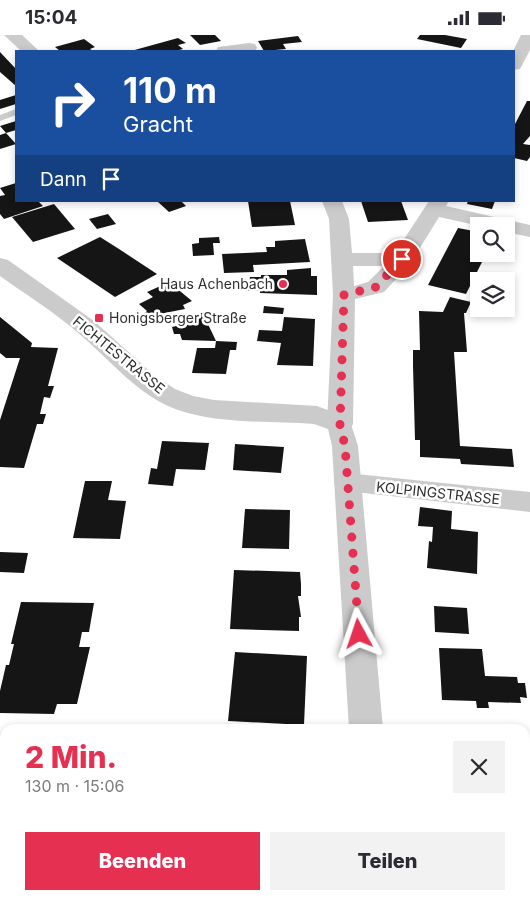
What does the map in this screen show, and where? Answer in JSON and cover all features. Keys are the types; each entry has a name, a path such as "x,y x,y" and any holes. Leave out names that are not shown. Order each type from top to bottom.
{"street":[{"path":"12,35 30,50"},
{"path":"515,63 529,35"},
{"path":"228,50 247,45"},
{"path":"332,202 339,219 344,295 340,425 345,446 366,724"},
{"path":"344,295 376,287 402,259 437,206 530,231"},
{"path":"342,260 402,259"},
{"name":"FICHTESTRASSE","path":"0,265 85,326 146,381 166,395 197,406 317,415 340,425"},
{"name":"KOLPINGSTRASSE","path":"347,483 530,502"}],"lane":[{"path":"0,118 15,112"}],"building":[{"path":"190,35 215,35 221,41 200,45"},
{"path":"420,35 445,35 467,39 461,48 417,39"},
{"path":"298,36 302,42 283,44 286,49 263,50 258,41"},
{"path":"178,38 186,43 178,45 183,49 179,50 135,50"},
{"path":"84,39 95,47 90,49 92,50 59,50 55,47"},
{"path":"0,52 15,68 15,85 0,72"},
{"path":"15,95 15,104 0,109 0,100"},
{"path":"527,101 530,101 530,136 523,144 530,145 530,157 527,161 515,158 515,124"},
{"path":"15,121 15,130 6,133 0,126"},
{"path":"6,133 15,144 0,149 0,135"},
{"path":"15,183 15,202 39,202 43,206 4,219 0,214 0,196 5,195 0,188"},
{"path":"158,202 182,202 186,206 169,212"},
{"path":"248,202 290,202 295,225 252,227"},
{"path":"361,202 401,202 408,220 368,222"},
{"path":"468,202 495,202 492,209 467,204"},
{"path":"54,204 75,229 33,242 12,217"},
{"path":"108,214 116,224 97,229 89,219"},
{"path":"458,228 470,230 470,262 482,262 477,272 470,272 470,286 466,294 428,285"},
{"path":"100,237 157,274 115,297 57,258"},
{"path":"219,237 220,243 213,243 214,255 193,256 192,244 199,243 199,238"},
{"path":"305,239 310,262 253,265 254,272 224,273 222,254 267,252 266,247 275,247 275,241"},
{"name":"Haus Achenbach","path":"311,268 311,276 317,276 317,295 248,291 250,277 287,275 287,270"},
{"path":"165,284 171,289 175,287 192,301 183,305 185,309 149,316 144,314 147,311 139,304 153,297 147,292"},
{"path":"450,297 470,302 466,313 464,313 467,352 454,352 460,446 512,449 514,467 461,464 460,459 420,457 420,440 415,440 413,366 413,350 420,350 419,311 443,312"},
{"path":"264,306 284,308 283,314 263,313"},
{"path":"207,312 209,319 206,320 216,341 182,340 180,334 174,334 172,327 189,323 185,316"},
{"path":"0,317 32,343 31,347 58,348 48,386 54,386 50,398 44,397 40,414 46,414 43,424 37,424 24,468 0,467 0,420 20,358 6,358 0,353"},
{"path":"284,317 315,319 313,366 277,365 281,343 257,341 259,330 282,331"},
{"path":"216,341 237,342 236,350 230,350 226,374 192,373 197,348 215,348"},
{"path":"162,441 209,443 205,470 176,469 173,486 148,484 151,468 157,469"},
{"path":"235,444 284,447 281,473 233,470"},
{"path":"85,481 112,481 108,500 126,501 120,539 73,538"},
{"path":"420,507 452,511 451,529 478,532 477,574 427,568 429,541 432,542 433,527 418,526"},
{"path":"245,509 290,510 289,549 242,548"},
{"path":"0,552 28,553 24,573 0,572"},
{"path":"234,570 300,572 301,596 298,596 301,617 299,617 299,631 230,629"},
{"path":"21,602 94,603 89,632 82,632 79,647 90,647 77,704 57,704 54,714 0,713 0,691 6,665 9,665 14,644 11,644"},
{"path":"434,606 467,608 469,634 435,632"},
{"path":"439,648 482,649 485,676 517,677 518,683 525,683 527,698 520,697 521,703 488,702 489,708 477,708 476,701 442,700"},
{"path":"235,652 307,656 304,724 228,721"}],"place":[{"name":"Haus Achenbach","path":"283,284"},
{"name":"Honigsberger Straße","path":"99,318"}],"route":[{"path":"359,634 345,446 340,425 342,409 344,295 376,287 402,259"}]}
